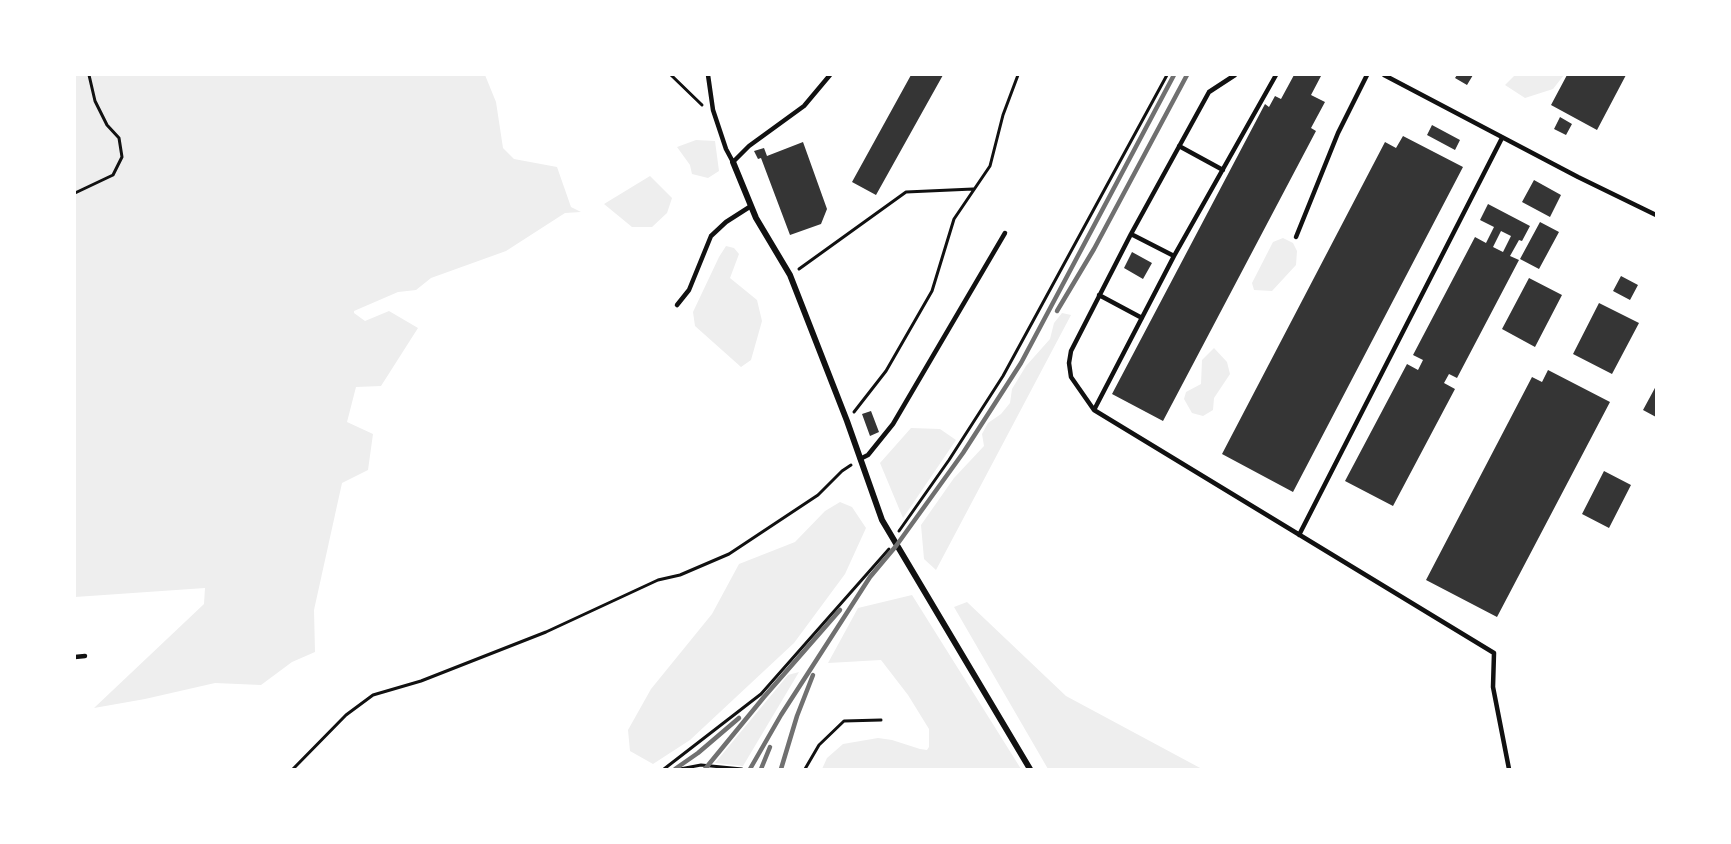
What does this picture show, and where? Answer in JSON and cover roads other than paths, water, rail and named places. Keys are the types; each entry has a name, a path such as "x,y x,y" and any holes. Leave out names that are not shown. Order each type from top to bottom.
{"street":[{"path":"734,162 756,218 790,275 847,421 882,520 1030,769"}],"lane":[{"path":"708,75 713,110 726,149 734,162 749,146 804,106 830,75"},
{"path":"1235,75 1209,92 1131,234 1071,351 1069,363 1071,377 1094,410 1494,653 1493,687 1509,769"},
{"path":"1094,410 1174,256 1276,75"},
{"path":"1296,237 1338,133 1367,75"},
{"path":"1384,75 1502,138 1656,215"},
{"path":"1299,535 1502,138"},
{"path":"1179,146 1223,170"},
{"path":"677,305 689,290 711,236 726,222 751,206"},
{"path":"860,459 874,449 893,424 1005,233"},
{"path":"1131,234 1174,256"},
{"path":"1099,296 1142,318"},
{"path":"75,657 85,656"}],"railway":[{"path":"750,769 781,715 870,577 896,546 963,453 1021,363 1174,75"},
{"path":"1057,311 1094,249 1187,75"},
{"path":"705,769 840,610"},
{"path":"781,769 797,716 813,675"},
{"path":"675,769 698,753 739,718"},
{"path":"761,769 770,747"}]}
